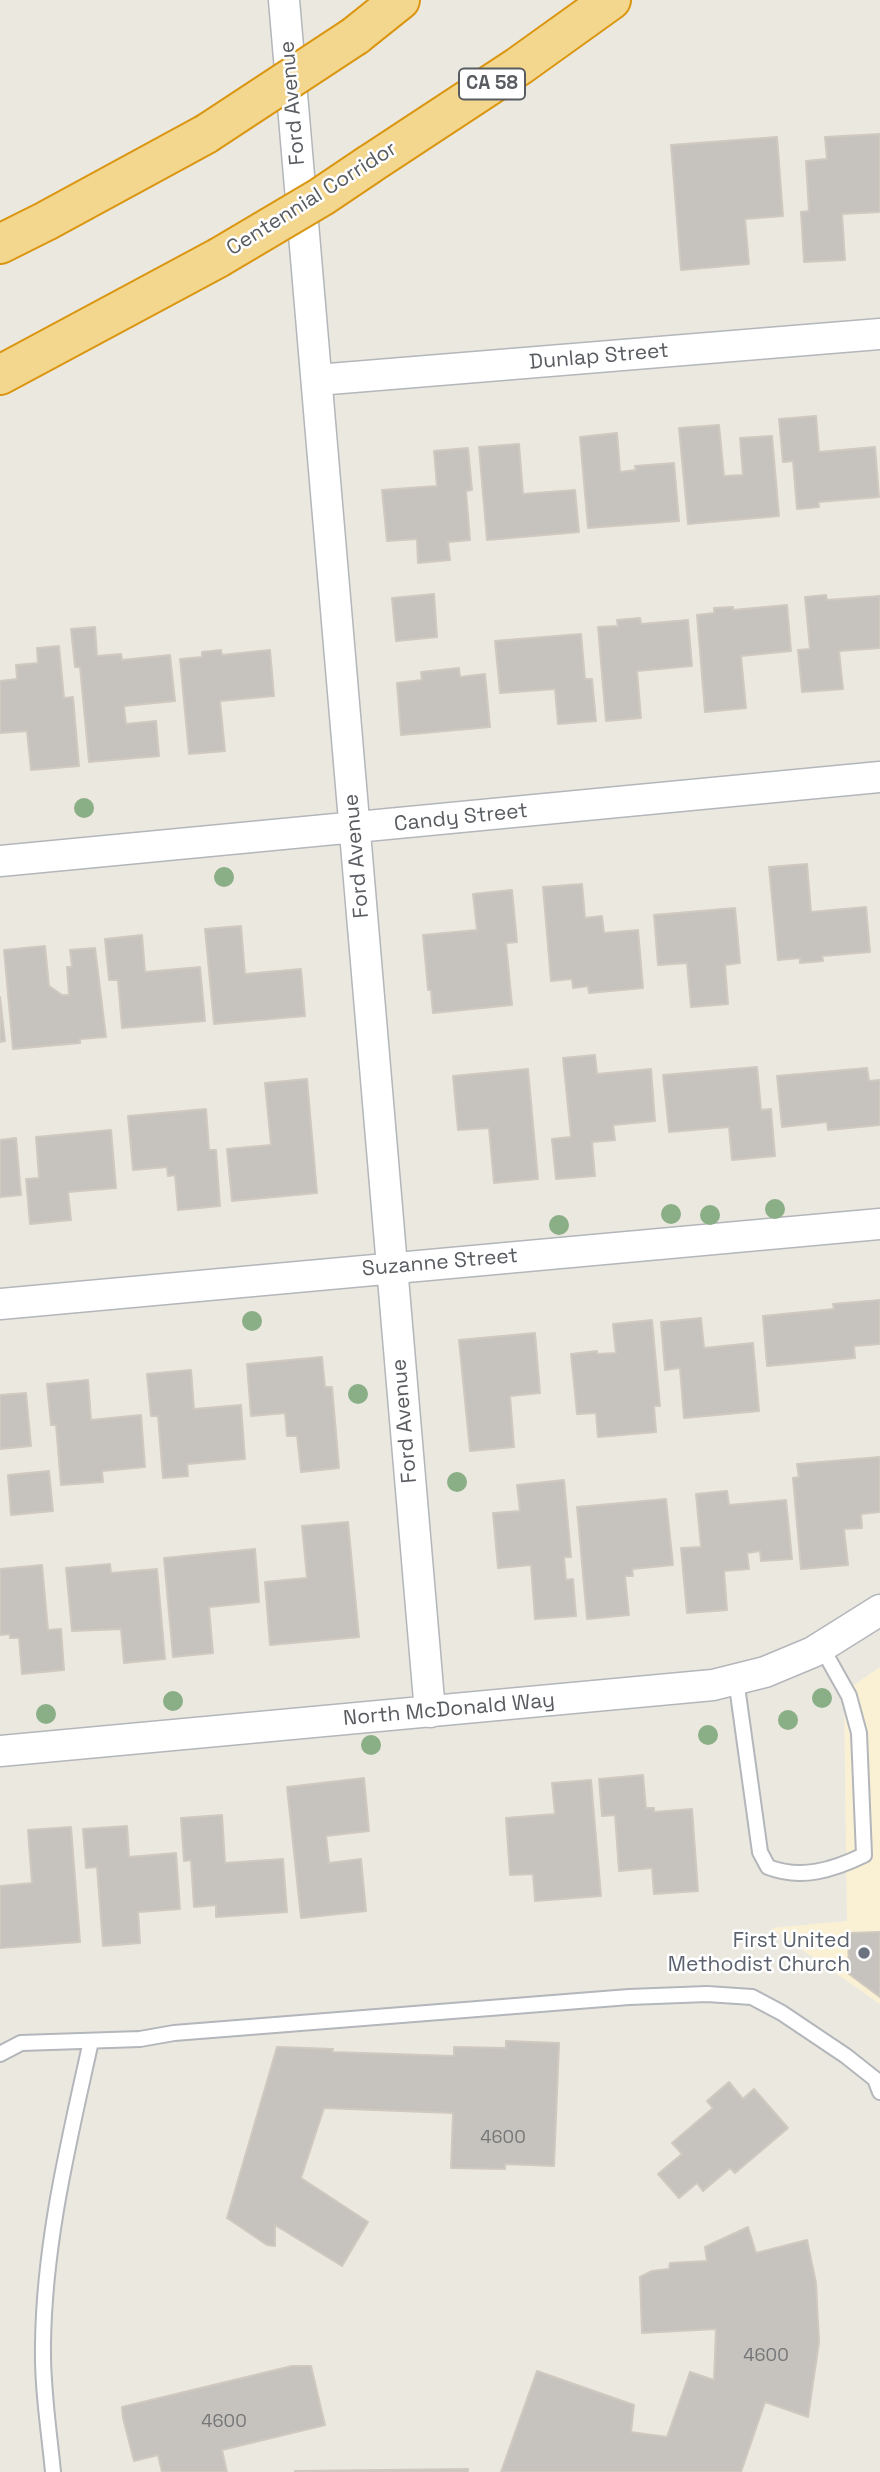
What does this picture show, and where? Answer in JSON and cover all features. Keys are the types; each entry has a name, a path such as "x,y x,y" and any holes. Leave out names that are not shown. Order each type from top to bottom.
{"highway":[{"path":"0,244 46,222 206,134 355,36 400,0"},
{"name":"Centennial Corridor","path":"0,375 218,258 321,197 519,66 611,0"}],"street":[{"name":"Ford Avenue","path":"285,0 430,1712"},
{"name":"Dunlap Street","path":"317,380 880,334"},
{"name":"Candy Street","path":"0,861 880,777"},
{"name":"Suzanne Street","path":"0,1304 880,1224"},
{"name":"North McDonald Way","path":"0,1751 713,1685 765,1672 821,1646 880,1610"}],"lane":[{"path":"737,1679 760,1852 768,1867 782,1872 824,1872 842,1866 864,1855 859,1732 849,1696 821,1646"},
{"path":"0,2054 20,2043 140,2039 174,2033 629,1997 707,1994 752,1997 782,2013 875,2079 880,2092"},
{"path":"53,2472 43,2346 49,2257 63,2168 91,2041"}],"shaded area":[{"path":"880,1667 880,2004 771,1928 847,1921 844,1692"}],"building":[{"path":"880,134 880,212 842,214 845,260 804,262 801,212 809,211 806,161 827,159 825,137"},
{"path":"777,137 783,216 745,219 749,264 681,270 671,145"},
{"path":"816,416 819,452 875,447 879,497 818,502 819,507 797,509 793,461 783,462 779,419"},
{"path":"719,425 724,476 743,475 740,438 772,436 779,516 688,524 679,428"},
{"path":"617,433 620,472 636,470 635,466 674,463 679,521 588,528 580,437"},
{"path":"519,444 523,494 575,490 579,532 487,540 479,447"},
{"path":"468,448 472,490 466,491 470,540 448,542 450,560 418,563 417,539 387,541 382,490 437,486 434,451"},
{"path":"434,594 437,637 396,641 392,598"},
{"path":"826,595 827,600 880,596 880,648 839,651 843,689 802,692 798,650 810,649 805,597"},
{"path":"787,605 791,651 741,656 746,708 705,712 697,615 714,613 714,608 733,607 733,610"},
{"path":"640,618 641,624 688,620 692,666 637,671 641,718 606,721 598,627 618,626 617,620"},
{"path":"95,627 97,656 121,654 122,660 170,655 175,701 124,706 126,724 156,721 159,756 89,762 80,667 75,667 71,629"},
{"path":"581,634 585,679 592,679 596,721 558,724 555,689 500,693 495,641"},
{"path":"59,646 64,698 73,697 79,766 31,770 27,731 0,733 0,681 17,679 16,665 38,663 37,648"},
{"path":"221,650 222,655 270,650 274,696 220,701 225,751 189,754 180,659 202,657 202,652"},
{"path":"459,668 460,677 485,674 490,727 401,735 397,683 422,680 421,672"},
{"path":"807,864 811,912 866,907 870,952 822,956 823,961 800,963 800,958 778,960 769,867"},
{"path":"582,884 585,918 602,916 604,933 638,930 643,988 589,993 588,986 573,988 572,979 551,981 543,887"},
{"path":"512,890 517,942 506,943 512,1005 433,1013 423,935 477,930 473,894"},
{"path":"735,908 740,963 725,965 728,1004 691,1007 687,963 658,965 654,915"},
{"path":"241,926 245,974 301,969 305,1016 214,1024 205,929"},
{"path":"142,935 145,972 200,967 205,1021 122,1028 118,980 109,980 105,939"},
{"path":"45,946 49,986 62,995 69,995 67,967 72,967 70,950 95,948 106,1037 80,1039 80,1043 13,1049 4,950"},
{"path":"0,997 5,1041 0,1042"},
{"path":"595,1055 597,1074 651,1069 655,1121 613,1125 615,1140 592,1142 595,1176 556,1179 552,1139 571,1137 563,1058"},
{"path":"757,1067 761,1110 771,1109 775,1156 732,1160 729,1127 669,1132 663,1075"},
{"path":"867,1068 869,1081 880,1080 880,1125 828,1130 827,1122 782,1127 777,1076"},
{"path":"528,1069 538,1179 494,1183 489,1128 458,1130 453,1076"},
{"path":"307,1079 317,1193 232,1201 227,1149 271,1145 265,1083"},
{"path":"206,1109 209,1150 216,1150 220,1206 178,1210 175,1175 168,1176 167,1167 133,1170 128,1116"},
{"path":"111,1130 116,1188 68,1192 71,1220 30,1224 26,1179 39,1178 36,1137"},
{"path":"16,1138 21,1195 0,1197 0,1140"},
{"path":"880,1300 880,1344 854,1346 855,1358 767,1366 763,1316 834,1309 833,1304"},
{"path":"701,1318 704,1348 753,1343 759,1411 684,1418 680,1368 665,1370 661,1322"},
{"path":"652,1320 660,1406 654,1406 656,1432 598,1437 596,1413 577,1414 571,1354 597,1351 597,1354 616,1353 613,1324"},
{"path":"535,1333 540,1393 510,1396 514,1447 470,1451 459,1340"},
{"path":"322,1357 325,1387 332,1387 339,1468 301,1472 297,1436 287,1436 285,1413 251,1416 247,1364"},
{"path":"191,1370 194,1409 241,1405 245,1459 187,1464 188,1476 163,1478 158,1416 151,1416 147,1374"},
{"path":"88,1380 91,1420 141,1415 145,1467 102,1471 103,1482 61,1485 56,1425 51,1425 47,1384"},
{"path":"26,1393 31,1446 0,1449 0,1395"},
{"path":"880,1457 880,1512 861,1514 862,1528 844,1529 848,1565 801,1569 793,1478 799,1477 797,1464"},
{"path":"49,1471 53,1511 11,1515 8,1475"},
{"path":"564,1480 571,1557 564,1557 566,1580 573,1579 576,1616 535,1619 531,1565 498,1568 493,1513 520,1511 517,1485"},
{"path":"727,1491 729,1505 786,1500 792,1559 761,1561 760,1551 747,1553 749,1569 724,1571 727,1610 687,1613 681,1548 701,1547 696,1494"},
{"path":"666,1499 673,1565 632,1569 633,1576 625,1576 629,1615 587,1619 577,1507"},
{"path":"348,1522 359,1637 270,1645 265,1582 307,1578 302,1526"},
{"path":"255,1549 259,1602 209,1607 213,1653 173,1657 164,1558"},
{"path":"110,1564 111,1573 157,1569 165,1659 124,1663 121,1629 72,1631 66,1568"},
{"path":"42,1565 48,1630 61,1629 64,1670 22,1674 19,1638 10,1638 10,1634 0,1635 0,1569"},
{"path":"643,1775 646,1808 654,1808 654,1812 692,1809 698,1891 654,1894 652,1868 619,1871 615,1815 602,1816 599,1779"},
{"path":"364,1778 369,1831 326,1836 329,1863 361,1859 366,1911 301,1918 287,1787"},
{"path":"591,1780 601,1896 535,1901 533,1874 510,1875 506,1818 555,1814 552,1783"},
{"path":"222,1815 225,1863 283,1859 287,1912 216,1917 216,1905 194,1907 191,1860 184,1861 181,1818"},
{"path":"127,1826 129,1857 176,1853 180,1909 138,1912 140,1943 103,1946 97,1867 86,1868 83,1829"},
{"path":"71,1827 80,1942 0,1948 0,1886 32,1883 28,1830"},
{"name":"First United Methodist Church","path":"880,1932 880,1997 849,1974 848,1933"},
{"path":"506,2041 559,2043 554,2166 505,2164 505,2169 451,2168 453,2113 324,2108 301,2178 368,2222 342,2266 275,2225 275,2246 267,2245 227,2218 277,2047 333,2049 332,2052 454,2056 454,2047 506,2048"},
{"path":"729,2082 743,2099 754,2089 788,2128 735,2173 730,2168 703,2191 697,2183 679,2198 658,2174 682,2154 672,2143 713,2108 707,2101"},
{"path":"748,2227 756,2253 807,2240 816,2283 819,2342 808,2417 765,2402 741,2472 501,2472 537,2371 634,2405 631,2432 667,2437 690,2372 714,2380 716,2329 642,2333 640,2277 652,2271 669,2269 670,2263 707,2261 705,2247"},
{"path":"292,2366 311,2366 325,2425 222,2450 227,2472 162,2472 158,2455 134,2461 122,2407"},
{"path":"468,2469 468,2472 295,2472 295,2471"}],"place":[{"name":"First United Methodist Church","path":"864,1953"}]}
